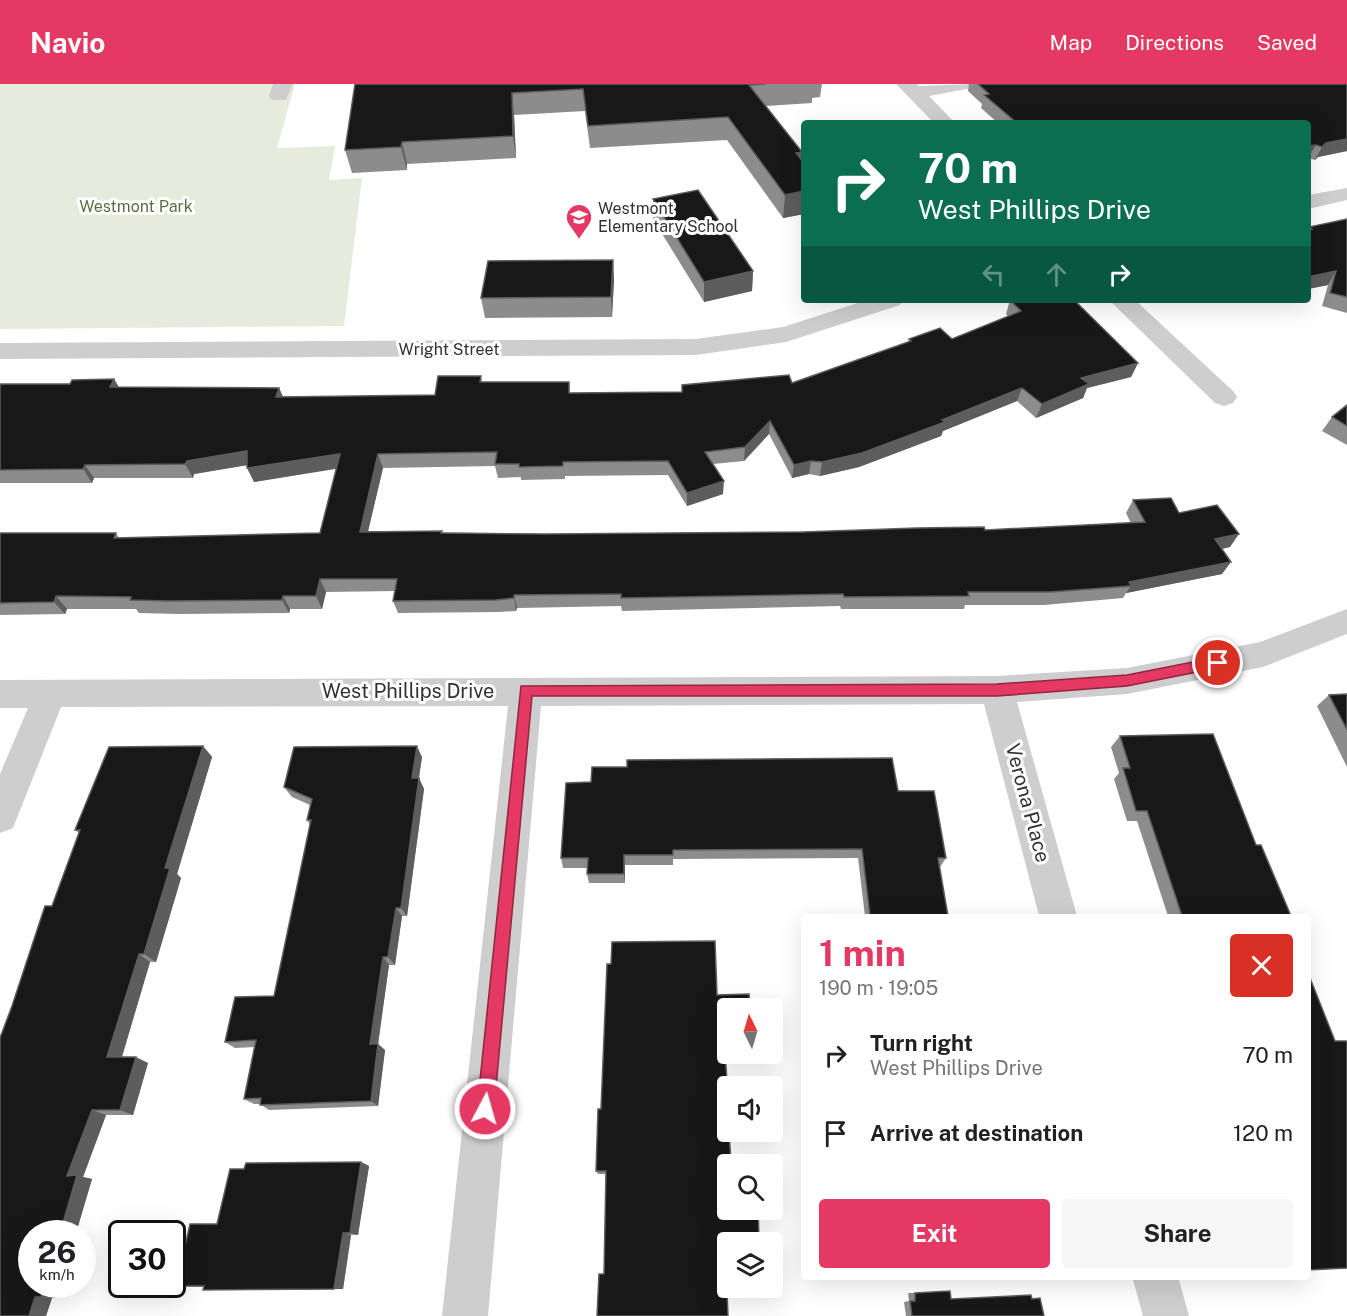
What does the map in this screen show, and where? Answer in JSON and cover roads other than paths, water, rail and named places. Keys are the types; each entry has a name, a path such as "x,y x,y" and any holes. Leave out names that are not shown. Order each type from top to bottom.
{"street":[{"path":"911,88 964,84"},
{"path":"911,88 942,120"},
{"path":"1311,201 1347,194"},
{"name":"Wright Street","path":"0,351 696,347 786,334 883,303"},
{"path":"1124,303 1224,397"},
{"name":"West Phillips Drive","path":"0,694 526,690 997,690 1127,681 1263,654 1347,621"},
{"path":"465,1316 526,690"},
{"name":"Verona Place","path":"997,690 1057,914"},
{"path":"0,817 50,693"},
{"path":"1156,1280 1166,1316"}],"place":[{"name":"Westmont Elementary School","path":"579,240"}],"park label":[{"name":"Westmont Park","path":"136,206"}]}
